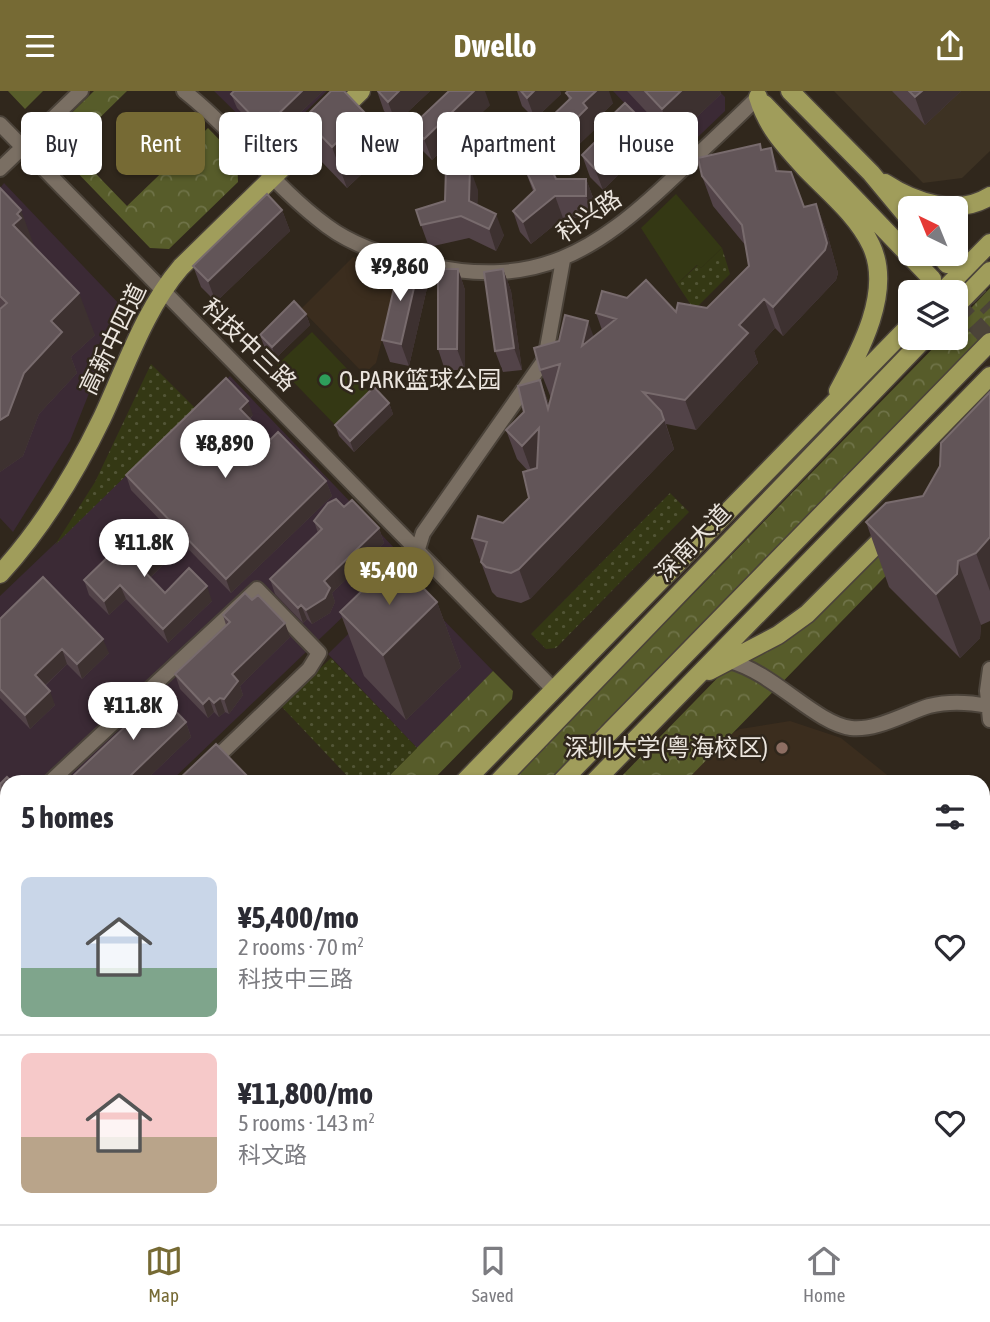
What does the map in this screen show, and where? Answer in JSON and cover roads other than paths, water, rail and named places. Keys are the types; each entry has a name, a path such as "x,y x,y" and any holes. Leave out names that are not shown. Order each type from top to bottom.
{"main road":[{"name":"高新中四道","path":"0,574 34,534 70,478 101,420 162,291 181,267 361,91"},
{"path":"790,91 871,173 898,206"},
{"path":"755,94 771,130 865,234 875,255 878,287 872,315 848,372 818,420"},
{"path":"755,94 932,280"},
{"path":"871,173 894,188 935,205 967,205 990,196"},
{"path":"943,280 990,243"},
{"path":"968,294 990,271"},
{"path":"471,775 898,337"},
{"path":"568,775 990,342"},
{"name":"深南大道","path":"505,775 913,350"},
{"path":"601,775 990,376"},
{"path":"784,587 831,504"},
{"path":"697,677 778,635 807,614 907,513"},
{"path":"631,611 754,515"},
{"path":"480,775 519,726"}],"street":[{"path":"59,112 81,91"},
{"path":"184,91 272,178 334,231 408,261 478,272 522,269 563,260"},
{"name":"科兴路","path":"418,549 423,533 545,359 563,260 598,243 627,222 755,94"},
{"name":"科技中三路","path":"0,124 21,145"},
{"path":"0,169 21,149"},
{"name":"科技中三路","path":"50,175 214,344 245,371 554,690"},
{"path":"58,775 257,589 319,653 309,669 198,775"},
{"path":"729,660 755,670 839,726 856,729 931,706 956,702 989,713 990,670"}],"tunnel":[{"path":"950,266 990,308"},
{"path":"968,317 990,340"}],"place":[{"name":"Q-PARK篮球公园","path":"325,380"},
{"name":"深圳大学(粤海校区)","path":"782,748"}]}
